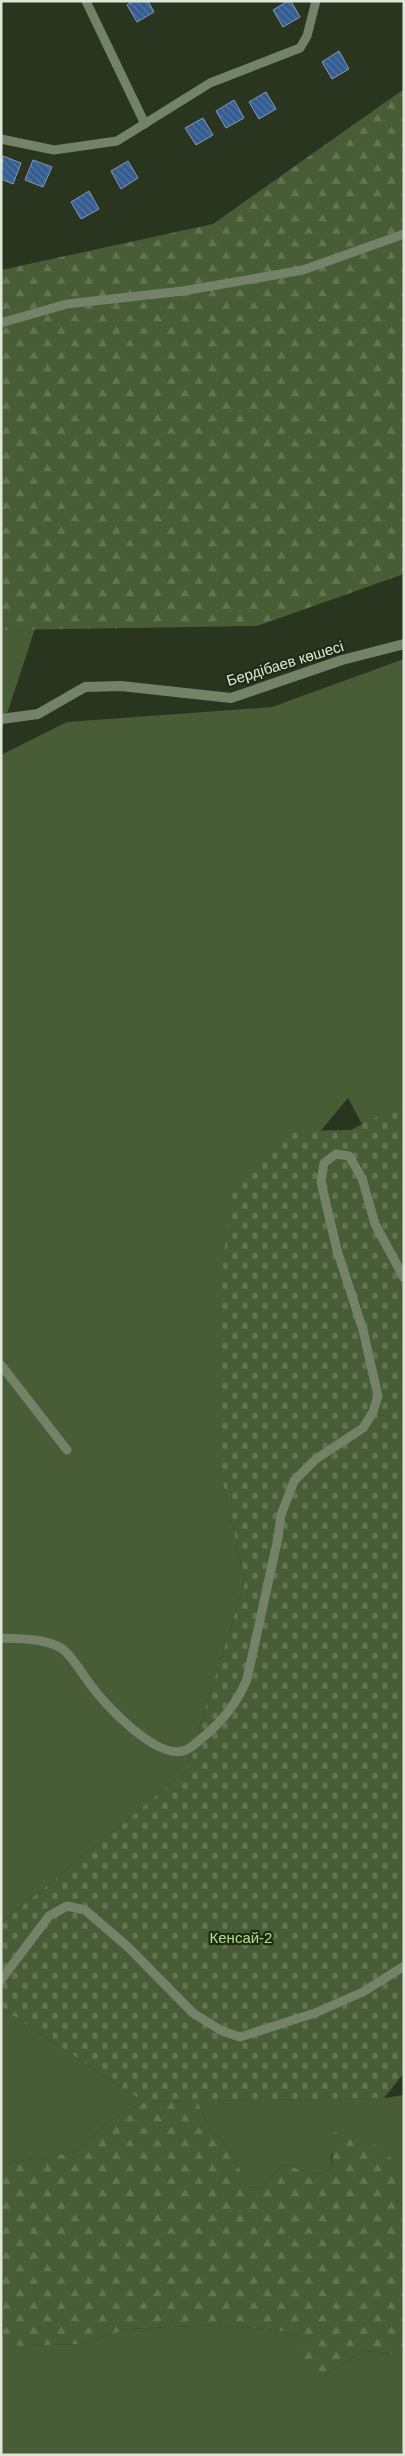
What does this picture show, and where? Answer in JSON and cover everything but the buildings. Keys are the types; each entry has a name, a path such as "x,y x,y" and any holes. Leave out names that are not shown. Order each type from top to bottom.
{"street":[{"name":"Бердібаев көшесі","path":"1,719 38,714 85,687 121,686 231,698 342,660 404,644"}],"lane":[{"path":"86,1 144,124"},
{"path":"1,139 54,150 117,141 210,83 300,48 307,36 316,1"},
{"path":"1,323 67,304 183,292 303,270 404,234"},
{"path":"1,1638 39,1641 62,1648 100,1698 119,1717 156,1746 173,1752 186,1750 208,1733 225,1717 239,1698 246,1679 282,1515 294,1481 316,1459 363,1428 374,1412 378,1396 363,1330 337,1250 321,1182 324,1163 336,1154 349,1156 362,1178 375,1224 404,1278"},
{"path":"1,1365 67,1450"},
{"path":"1,1980 49,1916 68,1906 85,1910 128,1947 193,2013 222,2031 240,2037 331,2006 363,1992 404,1966"}],"green space":[{"path":"404,89 404,574 257,626 1,630 1,270 213,224"},
{"path":"35,629 1,732 1,630"},
{"path":"404,659 404,1221 362,1124 348,1098 287,1171 221,1474 245,1582 185,1772 1,1923 1,755 67,722 272,707"},
{"name":"Кенсай-2","path":"404,1102 404,2073 384,2098 144,2102 1,2008 1,1923 185,1772 245,1582 221,1474 220,1299 230,1194 290,1131 351,1130"},
{"path":"1,2008 144,2102 105,2124 76,2152 1,2164"},
{"path":"404,2095 404,2206 331,2153 332,2169 317,2175 283,2164 262,2189 248,2187 230,2148 212,2131 197,2101 384,2098"},
{"path":"197,2101 212,2131 230,2148 248,2187 262,2189 283,2164 317,2175 332,2169 333,2132 374,2144 400,2166 395,2200 404,2206 404,2354 363,2351 325,2375 295,2358 301,2335 277,2330 217,2325 128,2329 81,2344 18,2346 3,2337 1,2164 76,2152 105,2124 144,2102"},
{"path":"217,2325 277,2330 301,2335 325,2375 363,2351 404,2354 404,2455 1,2455 1,2335 18,2346 81,2344 128,2329"}]}
